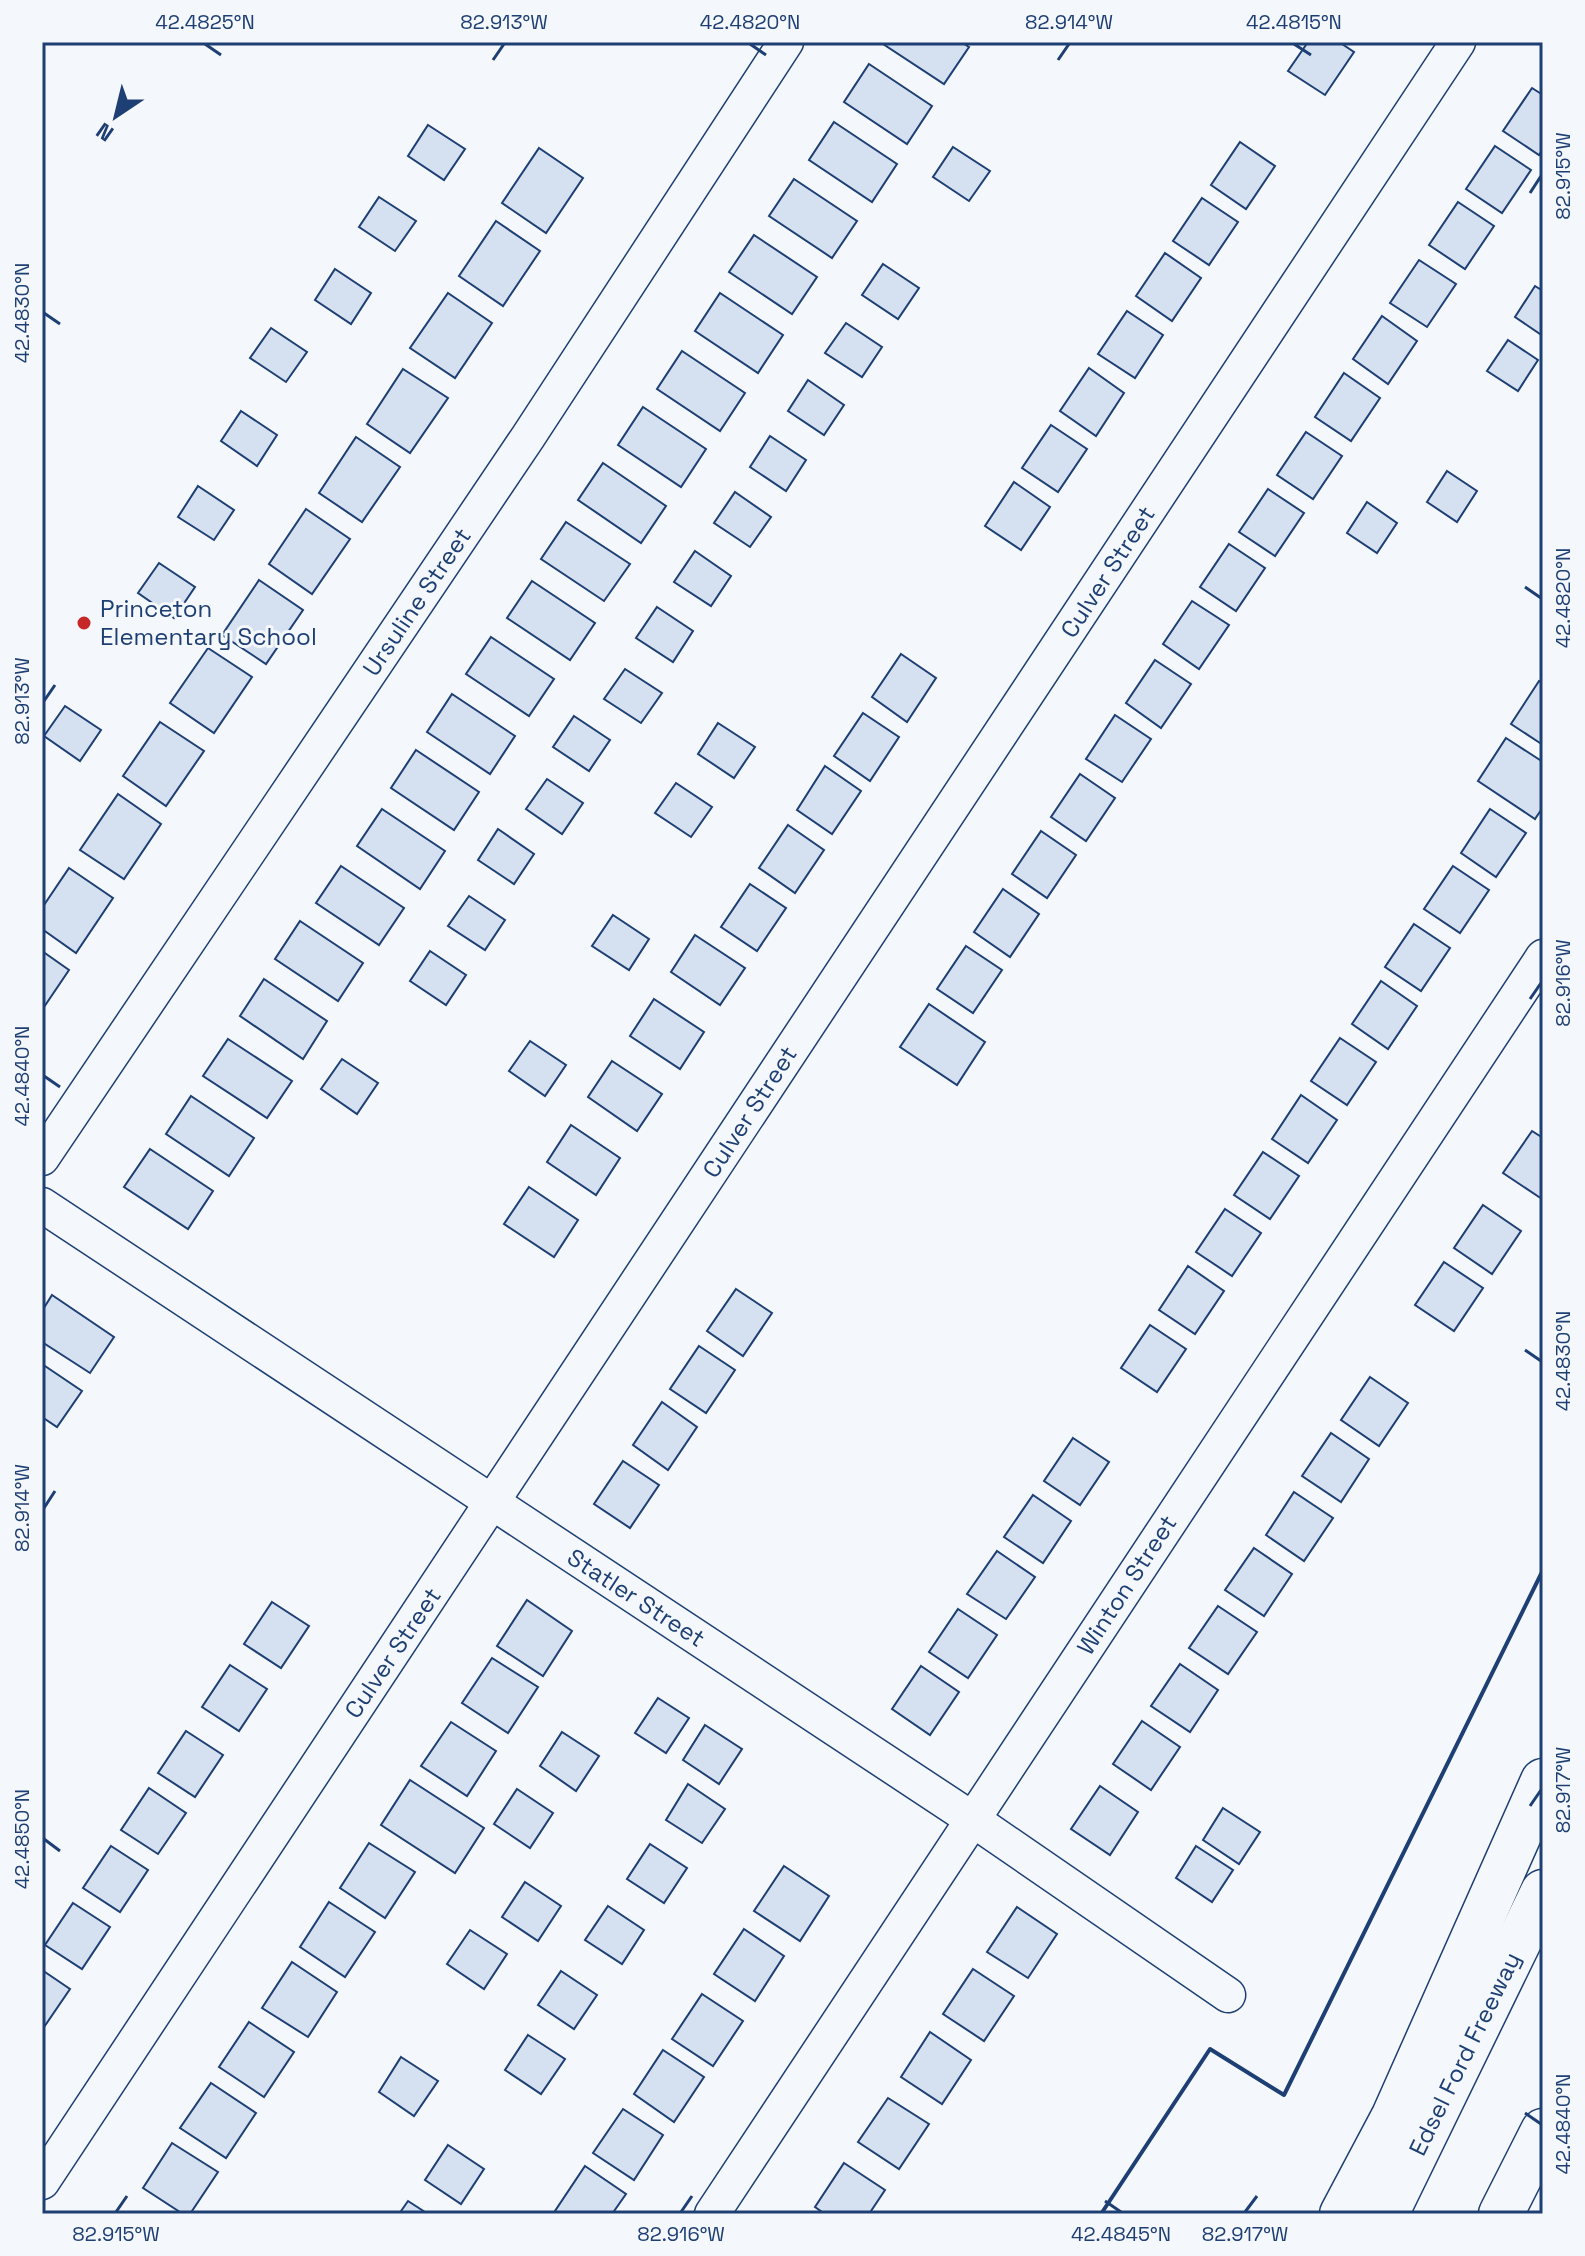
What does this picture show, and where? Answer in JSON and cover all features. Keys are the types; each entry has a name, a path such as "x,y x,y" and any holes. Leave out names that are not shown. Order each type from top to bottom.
{"highway":[{"path":"1342,2214 1394,2116 1543,1781"},
{"name":"Edsel Ford Freeway","path":"1386,2214 1543,1892"},
{"path":"1501,2214 1543,2131"}],"street":[{"name":"Ursuline Street","path":"42,1158 528,437 786,42"},
{"name":"Culver Street","path":"42,2182 1458,42"},
{"name":"Winton Street","path":"712,2214 1543,957"},
{"name":"Statler Street","path":"42,1205 972,1819 1228,1995"}],"building":[{"path":"880,42 961,42 969,47 944,84"},
{"path":"1308,42 1339,42 1354,52 1325,95 1288,71"},
{"path":"869,64 932,106 907,144 844,102"},
{"path":"1532,88 1543,95 1543,149 1539,155 1503,131"},
{"path":"834,122 897,164 872,202 809,160"},
{"path":"428,125 465,149 444,180 408,156"},
{"path":"1240,142 1275,166 1246,209 1211,185"},
{"path":"1495,146 1531,170 1502,213 1466,189"},
{"path":"953,147 990,171 969,201 933,177"},
{"path":"539,148 583,178 546,233 502,203"},
{"path":"794,179 857,221 832,258 769,216"},
{"path":"379,197 416,221 395,251 359,227"},
{"path":"1202,198 1238,222 1209,265 1173,241"},
{"path":"1458,202 1494,226 1465,269 1429,245"},
{"path":"496,221 540,251 503,306 459,276"},
{"path":"754,235 817,277 792,314 729,272"},
{"path":"1165,253 1201,278 1172,321 1136,296"},
{"path":"1419,260 1456,284 1427,327 1390,303"},
{"path":"883,264 919,288 898,319 862,295"},
{"path":"335,269 371,293 351,324 315,300"},
{"path":"1535,286 1543,291 1543,336 1515,317"},
{"path":"448,293 492,323 455,378 410,348"},
{"path":"720,293 783,335 758,373 695,331"},
{"path":"1127,311 1163,335 1135,378 1098,354"},
{"path":"1382,316 1417,341 1388,384 1353,359"},
{"path":"846,323 882,347 862,377 825,353"},
{"path":"271,328 307,352 286,382 250,358"},
{"path":"1508,340 1538,360 1518,391 1487,371"},
{"path":"682,351 745,393 720,431 657,389"},
{"path":"1089,368 1124,393 1096,436 1060,411"},
{"path":"403,369 448,398 410,453 367,424"},
{"path":"1344,373 1380,398 1351,441 1315,417"},
{"path":"808,380 844,405 824,435 788,411"},
{"path":"643,407 706,449 681,487 618,445"},
{"path":"241,411 277,435 257,466 221,441"},
{"path":"1051,425 1087,449 1058,492 1022,468"},
{"path":"1306,432 1342,456 1313,499 1277,475"},
{"path":"770,436 806,460 786,491 750,467"},
{"path":"356,437 400,467 362,522 319,493"},
{"path":"603,463 666,506 641,543 578,500"},
{"path":"1447,471 1477,491 1457,522 1427,502"},
{"path":"1014,482 1050,507 1021,550 985,526"},
{"path":"198,486 234,510 214,540 178,517"},
{"path":"1268,489 1304,513 1275,556 1239,532"},
{"path":"735,492 771,517 750,547 714,523"},
{"path":"1367,502 1397,523 1377,553 1347,533"},
{"path":"306,509 350,539 312,594 269,564"},
{"path":"566,522 630,564 604,601 541,559"},
{"path":"1229,544 1265,568 1236,611 1200,587"},
{"path":"695,551 731,576 711,606 674,582"},
{"path":"159,563 195,587 174,618 138,593"},
{"path":"259,580 303,610 266,664 222,635"},
{"path":"532,581 595,623 570,660 507,618"},
{"path":"1192,601 1229,625 1199,669 1163,644"},
{"path":"657,607 693,631 673,662 636,638"},
{"path":"491,637 554,679 529,716 466,674"},
{"path":"208,648 252,677 214,733 170,703"},
{"path":"901,654 936,678 907,722 872,697"},
{"path":"1155,660 1191,684 1161,728 1126,703"},
{"path":"625,669 662,693 641,723 604,699"},
{"path":"1539,681 1543,683 1543,745 1511,724"},
{"path":"452,694 515,736 490,774 427,732"},
{"path":"65,706 101,730 80,761 44,736"},
{"path":"863,713 899,737 870,781 834,756"},
{"path":"1115,715 1151,739 1122,782 1086,759"},
{"path":"574,716 610,740 589,771 553,747"},
{"path":"160,722 204,751 166,806 123,776"},
{"path":"718,723 755,747 734,778 698,754"},
{"path":"1506,738 1543,762 1543,807 1535,819 1478,781"},
{"path":"416,750 479,792 454,830 391,788"},
{"path":"825,766 861,791 832,834 797,810"},
{"path":"1080,774 1115,798 1086,841 1051,817"},
{"path":"547,779 583,803 562,834 526,809"},
{"path":"676,783 712,807 691,837 655,813"},
{"path":"118,794 161,824 124,879 80,850"},
{"path":"382,809 445,851 420,889 357,846"},
{"path":"1490,809 1526,833 1496,877 1461,853"},
{"path":"788,825 824,850 795,893 759,868"},
{"path":"498,829 534,854 514,884 478,860"},
{"path":"1041,831 1076,855 1047,898 1012,874"},
{"path":"341,866 404,908 379,945 316,903"},
{"path":"1453,866 1489,890 1460,933 1424,909"},
{"path":"69,868 113,898 76,953 42,929 42,908"},
{"path":"750,884 786,908 757,951 721,927"},
{"path":"1003,889 1039,914 1010,957 974,932"},
{"path":"469,896 505,920 485,950 448,926"},
{"path":"613,915 649,939 629,970 592,946"},
{"path":"300,921 363,963 338,1001 275,959"},
{"path":"1414,924 1450,948 1421,991 1385,967"},
{"path":"695,935 745,968 720,1005 671,972"},
{"path":"966,946 1002,970 973,1013 937,989"},
{"path":"42,951 69,970 42,1010"},
{"path":"430,951 466,975 446,1005 410,981"},
{"path":"264,979 327,1021 303,1059 240,1016"},
{"path":"1381,981 1417,1006 1388,1049 1352,1024"},
{"path":"654,999 704,1032 680,1069 630,1036"},
{"path":"929,1004 985,1042 957,1085 900,1047"},
{"path":"1340,1038 1376,1062 1347,1105 1311,1081"},
{"path":"228,1039 292,1081 267,1118 203,1076"},
{"path":"530,1041 566,1065 545,1096 509,1071"},
{"path":"342,1059 378,1083 357,1114 321,1089"},
{"path":"612,1061 662,1094 637,1131 588,1097"},
{"path":"1301,1095 1337,1120 1308,1163 1272,1139"},
{"path":"191,1096 254,1138 229,1176 166,1134"},
{"path":"571,1125 620,1158 596,1195 547,1162"},
{"path":"1532,1131 1543,1138 1542,1199 1503,1173"},
{"path":"150,1149 213,1191 188,1229 124,1187"},
{"path":"1263,1152 1299,1176 1270,1219 1234,1195"},
{"path":"529,1187 578,1220 554,1257 504,1224"},
{"path":"1483,1205 1521,1231 1492,1274 1454,1248"},
{"path":"1225,1209 1261,1233 1232,1276 1196,1252"},
{"path":"1444,1262 1483,1288 1454,1331 1415,1305"},
{"path":"1188,1266 1224,1291 1195,1334 1159,1310"},
{"path":"736,1289 772,1313 743,1356 707,1331"},
{"path":"52,1295 114,1337 90,1373 42,1342 42,1311"},
{"path":"1150,1325 1186,1349 1157,1392 1121,1368"},
{"path":"699,1346 735,1370 706,1413 670,1389"},
{"path":"42,1364 82,1391 57,1427 42,1417"},
{"path":"1370,1377 1408,1403 1379,1446 1341,1420"},
{"path":"662,1402 697,1427 668,1470 633,1445"},
{"path":"1331,1433 1369,1459 1341,1502 1302,1476"},
{"path":"1073,1438 1109,1462 1080,1505 1044,1481"},
{"path":"623,1461 659,1485 630,1528 594,1504"},
{"path":"1294,1492 1333,1518 1304,1561 1266,1535"},
{"path":"1033,1495 1071,1521 1043,1563 1004,1537"},
{"path":"1254,1548 1292,1574 1264,1616 1225,1590"},
{"path":"997,1551 1035,1577 1006,1619 967,1594"},
{"path":"527,1600 572,1631 543,1676 497,1646"},
{"path":"272,1602 309,1626 281,1668 244,1644"},
{"path":"1218,1606 1257,1632 1228,1674 1189,1648"},
{"path":"958,1609 997,1635 968,1678 929,1652"},
{"path":"492,1658 538,1687 508,1733 462,1703"},
{"path":"1180,1664 1218,1690 1190,1732 1151,1706"},
{"path":"230,1665 267,1689 239,1731 202,1707"},
{"path":"921,1666 959,1692 930,1735 892,1709"},
{"path":"658,1698 689,1718 666,1753 635,1733"},
{"path":"1142,1721 1180,1747 1151,1790 1113,1764"},
{"path":"451,1722 496,1751 467,1796 421,1766"},
{"path":"705,1725 742,1749 719,1784 683,1760"},
{"path":"186,1731 223,1755 195,1797 158,1773"},
{"path":"562,1732 599,1756 576,1791 540,1766"},
{"path":"410,1780 484,1828 455,1873 381,1825"},
{"path":"688,1784 725,1809 702,1843 666,1820"},
{"path":"1100,1786 1138,1812 1110,1855 1071,1829"},
{"path":"149,1788 186,1813 158,1854 121,1830"},
{"path":"517,1789 553,1813 530,1848 494,1824"},
{"path":"1223,1808 1260,1832 1239,1864 1203,1840"},
{"path":"369,1843 415,1872 385,1918 340,1888"},
{"path":"650,1844 687,1868 664,1903 627,1879"},
{"path":"111,1846 148,1870 120,1912 83,1888"},
{"path":"1196,1846 1233,1870 1212,1902 1176,1878"},
{"path":"784,1866 829,1896 800,1941 754,1911"},
{"path":"525,1882 561,1906 538,1941 502,1917"},
{"path":"329,1902 375,1932 345,1977 300,1947"},
{"path":"73,1903 110,1927 82,1969 45,1945"},
{"path":"608,1906 644,1930 622,1964 585,1940"},
{"path":"1017,1907 1057,1934 1028,1978 987,1952"},
{"path":"744,1929 784,1956 755,2001 714,1974"},
{"path":"470,1930 507,1954 484,1989 447,1964"},
{"path":"292,1962 337,1992 308,2037 262,2008"},
{"path":"973,1969 1014,1996 984,2041 943,2014"},
{"path":"42,1970 70,1989 42,2030"},
{"path":"561,1971 597,1995 574,2029 538,2005"},
{"path":"702,1994 743,2021 713,2066 672,2039"},
{"path":"249,2022 294,2052 264,2097 219,2067"},
{"path":"930,2032 971,2060 942,2104 901,2077"},
{"path":"528,2035 565,2059 541,2094 505,2070"},
{"path":"663,2050 704,2077 674,2122 634,2094"},
{"path":"401,2057 438,2081 414,2116 379,2092"},
{"path":"211,2083 256,2113 226,2158 180,2128"},
{"path":"888,2098 929,2124 899,2169 858,2142"},
{"path":"623,2109 663,2135 634,2180 593,2153"},
{"path":"172,2143 218,2172 190,2214 183,2214 143,2188"},
{"path":"448,2145 484,2169 461,2204 425,2180"},
{"path":"844,2163 885,2190 869,2214 825,2214 815,2207"},
{"path":"585,2166 626,2194 612,2214 560,2214 555,2211"},
{"path":"408,2201 428,2214 399,2214"}],"wall":[{"path":"1101,2214 1210,2049 1284,2095 1543,1570"}],"place":[{"name":"Princeton Elementary School","path":"84,623"}]}
